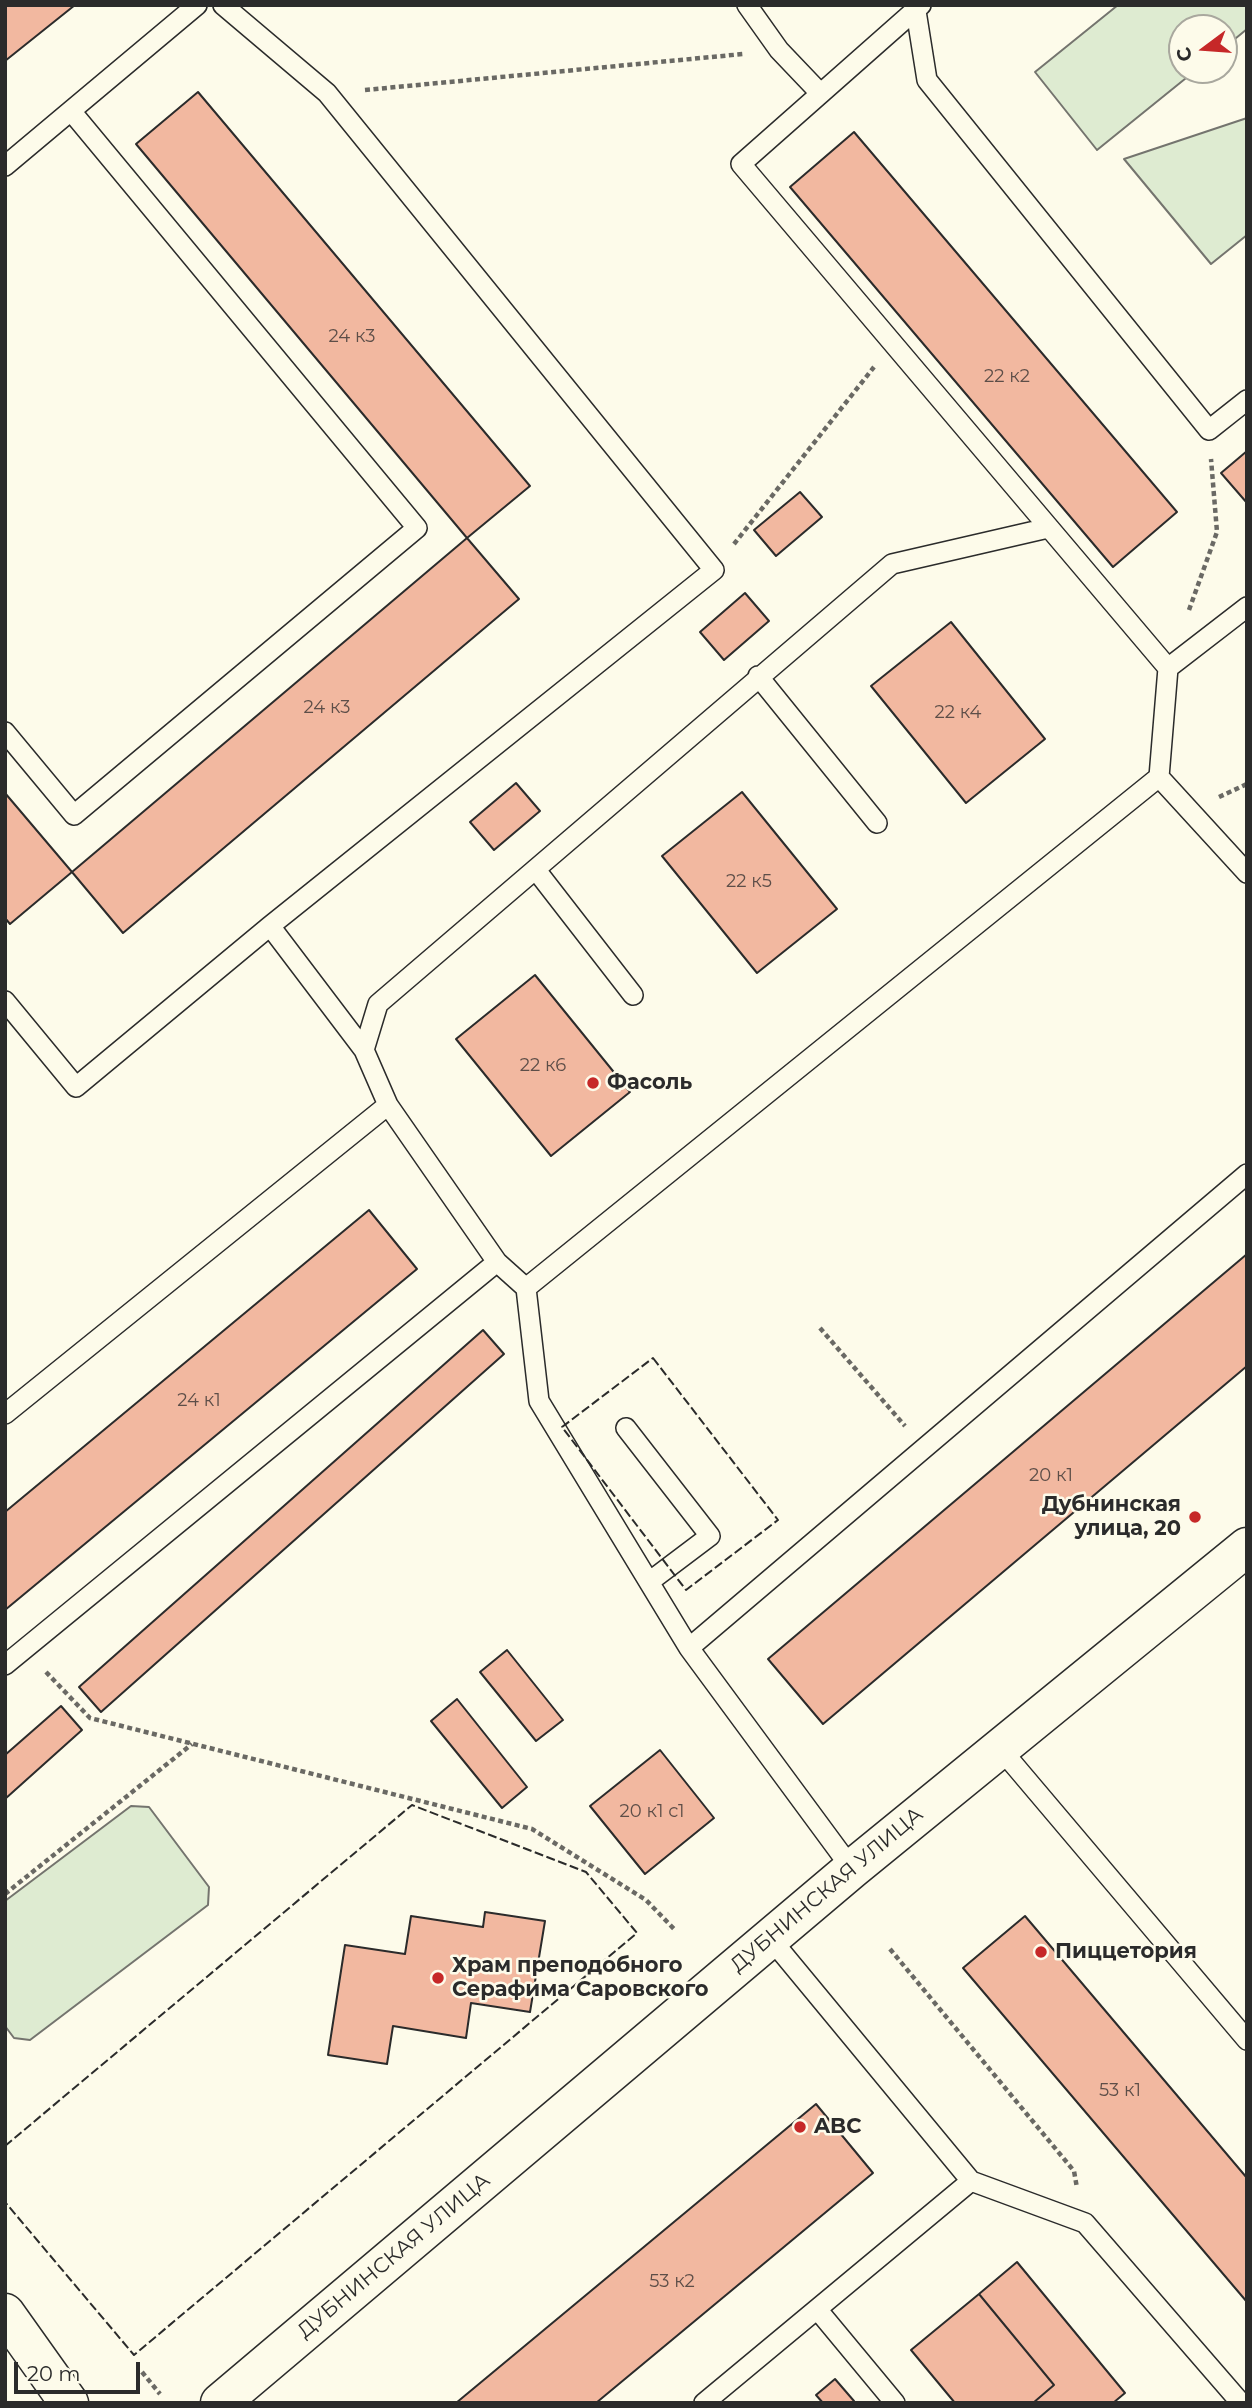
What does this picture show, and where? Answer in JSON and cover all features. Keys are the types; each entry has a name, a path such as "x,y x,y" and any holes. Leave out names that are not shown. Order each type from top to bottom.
{"main road":[{"name":"ДУБНИНСКАЯ УЛИЦА","path":"220,2403 769,1938 999,1747 1247,1547"},
{"path":"5,2313 69,2403"}],"lane":[{"path":"5,166 197,5"},
{"path":"5,1001 76,1087 270,926 715,570 327,93 223,5"},
{"path":"747,5 779,50 820,93"},
{"path":"526,1288 1159,777 1168,668 741,164 918,8"},
{"path":"918,8 927,80 1209,430 1247,400"},
{"path":"5,732 74,815 417,528 71,111"},
{"path":"364,1050 378,1004 892,564 1048,528"},
{"path":"1168,668 1247,607"},
{"path":"758,676 877,823"},
{"path":"1159,777 1247,873"},
{"path":"536,870 633,995"},
{"path":"270,926 364,1050 388,1105 497,1262 526,1288 539,1401 689,1648 852,1869"},
{"path":"5,1415 388,1105"},
{"path":"689,1648 1247,1174"},
{"path":"5,1665 497,1262"},
{"path":"626,1428 710,1536 649,1582"},
{"path":"999,1747 1247,2040"},
{"path":"769,1938 971,2181 1085,2223 1241,2403"},
{"path":"704,2403 971,2181"},
{"path":"817,2309 895,2403"}],"path":[{"path":"327,93 779,50"},
{"path":"715,570 892,344"},
{"path":"1168,668 1217,532 1209,430"},
{"path":"820,1328 924,1448"},
{"path":"25,1650 90,1718 532,1829 646,1900 675,1930"},
{"path":"5,1894 192,1744"},
{"path":"890,1949 1074,2171 1085,2223"},
{"path":"142,2372 160,2394"}],"green space":[{"path":"1118,5 1247,5 1247,29 1238,36 1238,14 1168,14 1168,84 1179,84 1097,150 1035,72"},
{"path":"1247,118 1247,235 1211,264 1124,159"},
{"path":"131,1806 149,1807 209,1887 208,1905 30,2040 14,2038 5,2026 5,1901"}],"building":[{"path":"5,5 75,5 5,61"},
{"path":"198,92 530,486 467,538 136,144"},
{"path":"854,132 1177,512 1113,567 790,187"},
{"path":"1247,451 1247,503 1221,473"},
{"path":"800,492 822,517 776,556 754,530"},
{"path":"467,538 519,599 123,933 72,872"},
{"path":"745,593 769,621 724,660 700,632"},
{"path":"951,622 1045,739 966,803 871,686"},
{"path":"516,783 540,811 494,850 470,822"},
{"path":"742,792 837,909 757,973 662,856"},
{"path":"5,793 72,872 10,924 5,918"},
{"path":"535,975 630,1092 551,1156 456,1039"},
{"path":"369,1210 417,1269 5,1610 5,1512"},
{"path":"1247,1254 1247,1366 823,1724 768,1659"},
{"path":"483,1330 504,1354 101,1712 79,1687"},
{"path":"507,1650 563,1720 536,1741 480,1672"},
{"path":"457,1699 527,1787 502,1808 431,1721"},
{"path":"61,1706 82,1730 5,1799 5,1755"},
{"path":"660,1750 714,1818 645,1874 590,1806"},
{"name":"Храм преподобного Серафима Саровского","path":"485,1912 545,1921 530,2012 471,2003 466,2038 393,2026 387,2064 328,2055 345,1945 405,1954 411,1916 483,1927"},
{"path":"1025,1916 1247,2178 1247,2302 963,1968"},
{"path":"816,2104 873,2173 596,2403 456,2403"},
{"path":"1017,2262 1125,2393 1113,2403 1033,2403 1054,2385 979,2294"},
{"path":"979,2294 1054,2385 1033,2403 955,2403 911,2350"},
{"path":"835,2379 854,2401 852,2403 823,2403 816,2395"}],"fence":[{"path":"653,1358 778,1520 686,1590 562,1427 653,1358"},
{"path":"5,2146 412,1805 586,1872 637,1933 134,2355 5,2202"}],"place":[{"name":"Фасоль","path":"593,1083"},
{"name":"Дубнинская улица, 20","path":"1195,1517"},
{"name":"Пиццетория","path":"1041,1952"},
{"name":"Храм преподобного Серафима Саровского","path":"438,1978"},
{"name":"ABC","path":"800,2127"}]}
